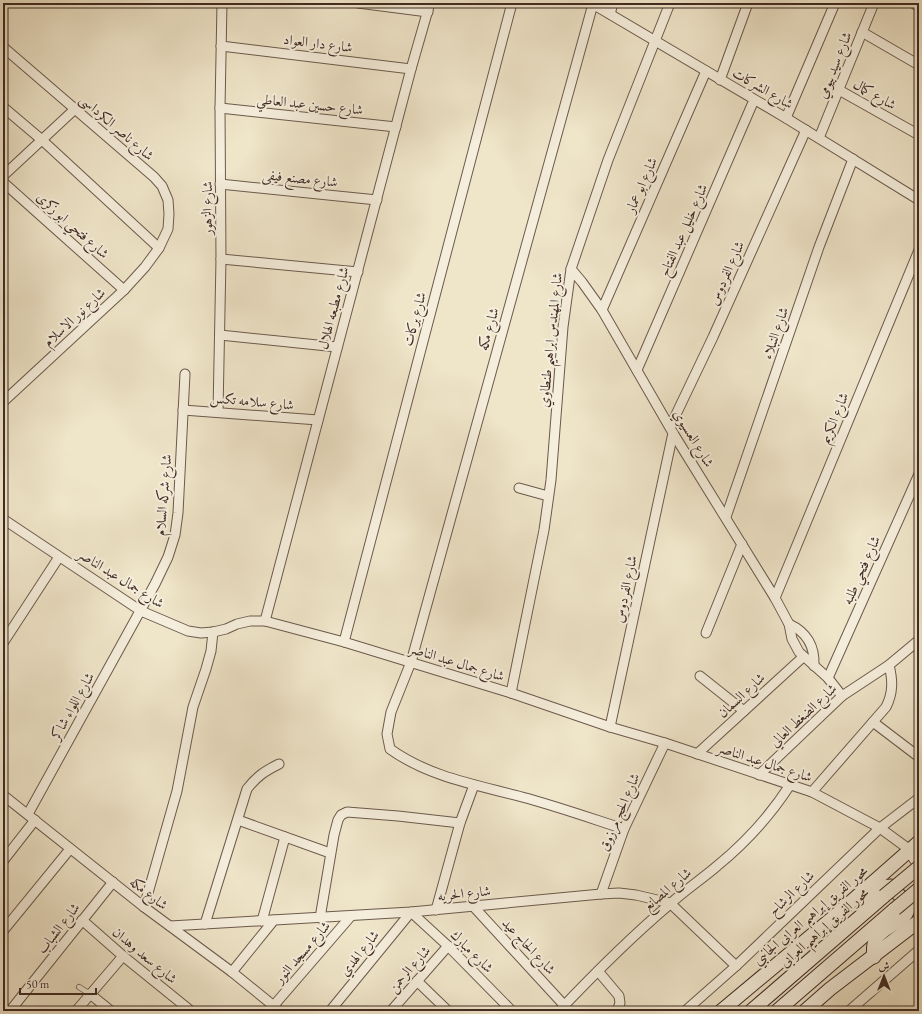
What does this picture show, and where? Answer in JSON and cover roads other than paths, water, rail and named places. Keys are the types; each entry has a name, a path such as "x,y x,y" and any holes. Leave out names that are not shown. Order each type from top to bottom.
{"street":[{"name":"شارع الزهور","path":"218,412 221,259 220,108 222,3"},
{"path":"358,3 429,7"},
{"name":"شارع بركات","path":"344,642 512,3"},
{"name":"شارع الشركات","path":"592,3 806,130 919,200"},
{"name":"شارع مكه","path":"592,3 411,662 391,712 387,734 390,749 402,758 450,778 522,797 624,829"},
{"path":"610,14 613,3"},
{"name":"شارع المهندس ابراهيم طنطاوي","path":"511,693 544,530 556,426 563,327 571,269 608,160 670,3"},
{"path":"720,80 748,3"},
{"path":"786,118 835,3"},
{"name":"شارع سيد بيومي","path":"819,138 874,3"},
{"path":"913,3 919,7"},
{"name":"شارع مطبعه الهلال","path":"265,621 411,69 429,7"},
{"path":"862,32 919,65"},
{"name":"شارع دار العواد","path":"222,46 411,69"},
{"name":"شارع ناصر الكرداسى","path":"3,47 154,177 162,186 168,200 170,214 168,229 159,248"},
{"name":"شارع ابو عمار","path":"602,310 706,71"},
{"name":"شارع كمال","path":"839,90 919,135"},
{"name":"شارع خليل عبد الفتاح","path":"637,370 754,100"},
{"path":"3,107 42,140 159,248"},
{"name":"شارع حسين عبد العاطي","path":"220,108 396,127"},
{"path":"3,176 75,109"},
{"name":"شارع الفردوس","path":"610,727 672,430 806,130"},
{"name":"شارع النبلاء","path":"726,517 819,247 852,159"},
{"name":"شارع فتحي ابو زكرى","path":"3,182 124,290"},
{"name":"شارع مصنع فيفى","path":"220,184 377,200"},
{"name":"شارع نور الاسلام","path":"3,402 124,290 145,267 159,248"},
{"name":"شارع الكريم","path":"775,598 919,250"},
{"path":"221,259 358,272"},
{"name":"شارع العسيوي","path":"571,269 602,310 672,430 775,598 789,624 795,646 803,657 828,678 842,696"},
{"path":"220,335 337,347"},
{"name":"شارع شركه السلام","path":"141,611 168,557 175,535 178,513 185,374"},
{"name":"شارع سلامه تكس","path":"183,410 318,420"},
{"name":"شارع فتحي طلبه","path":"828,678 919,474"},
{"path":"519,488 548,496"},
{"name":"شارع جمال عبد الناصر","path":"3,520 141,611 188,632 213,632 250,621 265,621 344,642 511,693 610,727 665,743 812,792 916,848 913,858 919,867"},
{"path":"706,633 742,544"},
{"path":"3,643 59,556"},
{"name":"شارع اللواء شاكر","path":"28,814 141,611"},
{"name":"شارع العسيوي","path":"789,624 798,628 809,641 814,657 814,666"},
{"path":"144,907 177,791 193,707 211,651 213,632"},
{"name":"شارع الضغط العالي","path":"759,775 842,696 889,666 919,640"},
{"name":"شارع السمان","path":"697,754 803,657"},
{"path":"812,792 886,707 892,688 892,676 889,666"},
{"path":"700,676 744,711"},
{"path":"873,722 919,757"},
{"name":"شارع الحج مرزوق","path":"601,894 624,829 665,743"},
{"path":"205,924 247,789 263,772 279,764"},
{"path":"436,910 460,823 474,785"},
{"name":"شارع المصانع","path":"561,1008 670,903 738,847 776,807 790,785"},
{"name":"شارع مكه","path":"3,795 144,907 232,972 274,1009"},
{"name":"شارع الرشاح","path":"685,1011 736,966 880,828 919,798"},
{"path":"320,918 330,853 338,820 341,815 347,812 460,823"},
{"path":"3,861 35,820"},
{"path":"238,820 330,853"},
{"path":"262,921 285,837"},
{"name":"محور الفريق إبراهيم العرابى الجانبي","path":"721,1011 916,848"},
{"path":"3,931 70,849"},
{"name":"محور الفريق إبراهيم العرابى","path":"751,1011 919,867"},
{"name":"شارع الشباب","path":"10,1011 112,882"},
{"path":"836,915 846,915 853,912 882,887 891,886 908,905 909,910 907,915 878,935 874,944 874,957"},
{"path":"778,1011 919,889"},
{"name":"شارع الحريه","path":"170,926 411,912 619,893 636,895 670,903"},
{"path":"670,903 736,966"},
{"name":"شارع الحاج عيد","path":"472,906 561,1008"},
{"name":"شارع مبارك","path":"411,912 448,946 511,1011"},
{"name":"شارع الهدي","path":"330,1011 411,912"},
{"name":"شارع مسجد النور","path":"274,1009 352,916"},
{"name":"شارع سعد وهدان","path":"82,920 123,956 191,1011"},
{"path":"232,972 274,920"},
{"path":"805,1011 830,989 874,957 919,921"},
{"name":"شارع الرحمن","path":"391,1011 448,946"},
{"path":"849,1011 919,950"},
{"path":"76,1011 123,956"},
{"path":"598,971 619,996 620,1003 617,1011"},
{"path":"418,981 448,1011"},
{"path":"90,994 111,1011"}],"lane":[{"path":"79,987 90,994"}]}
